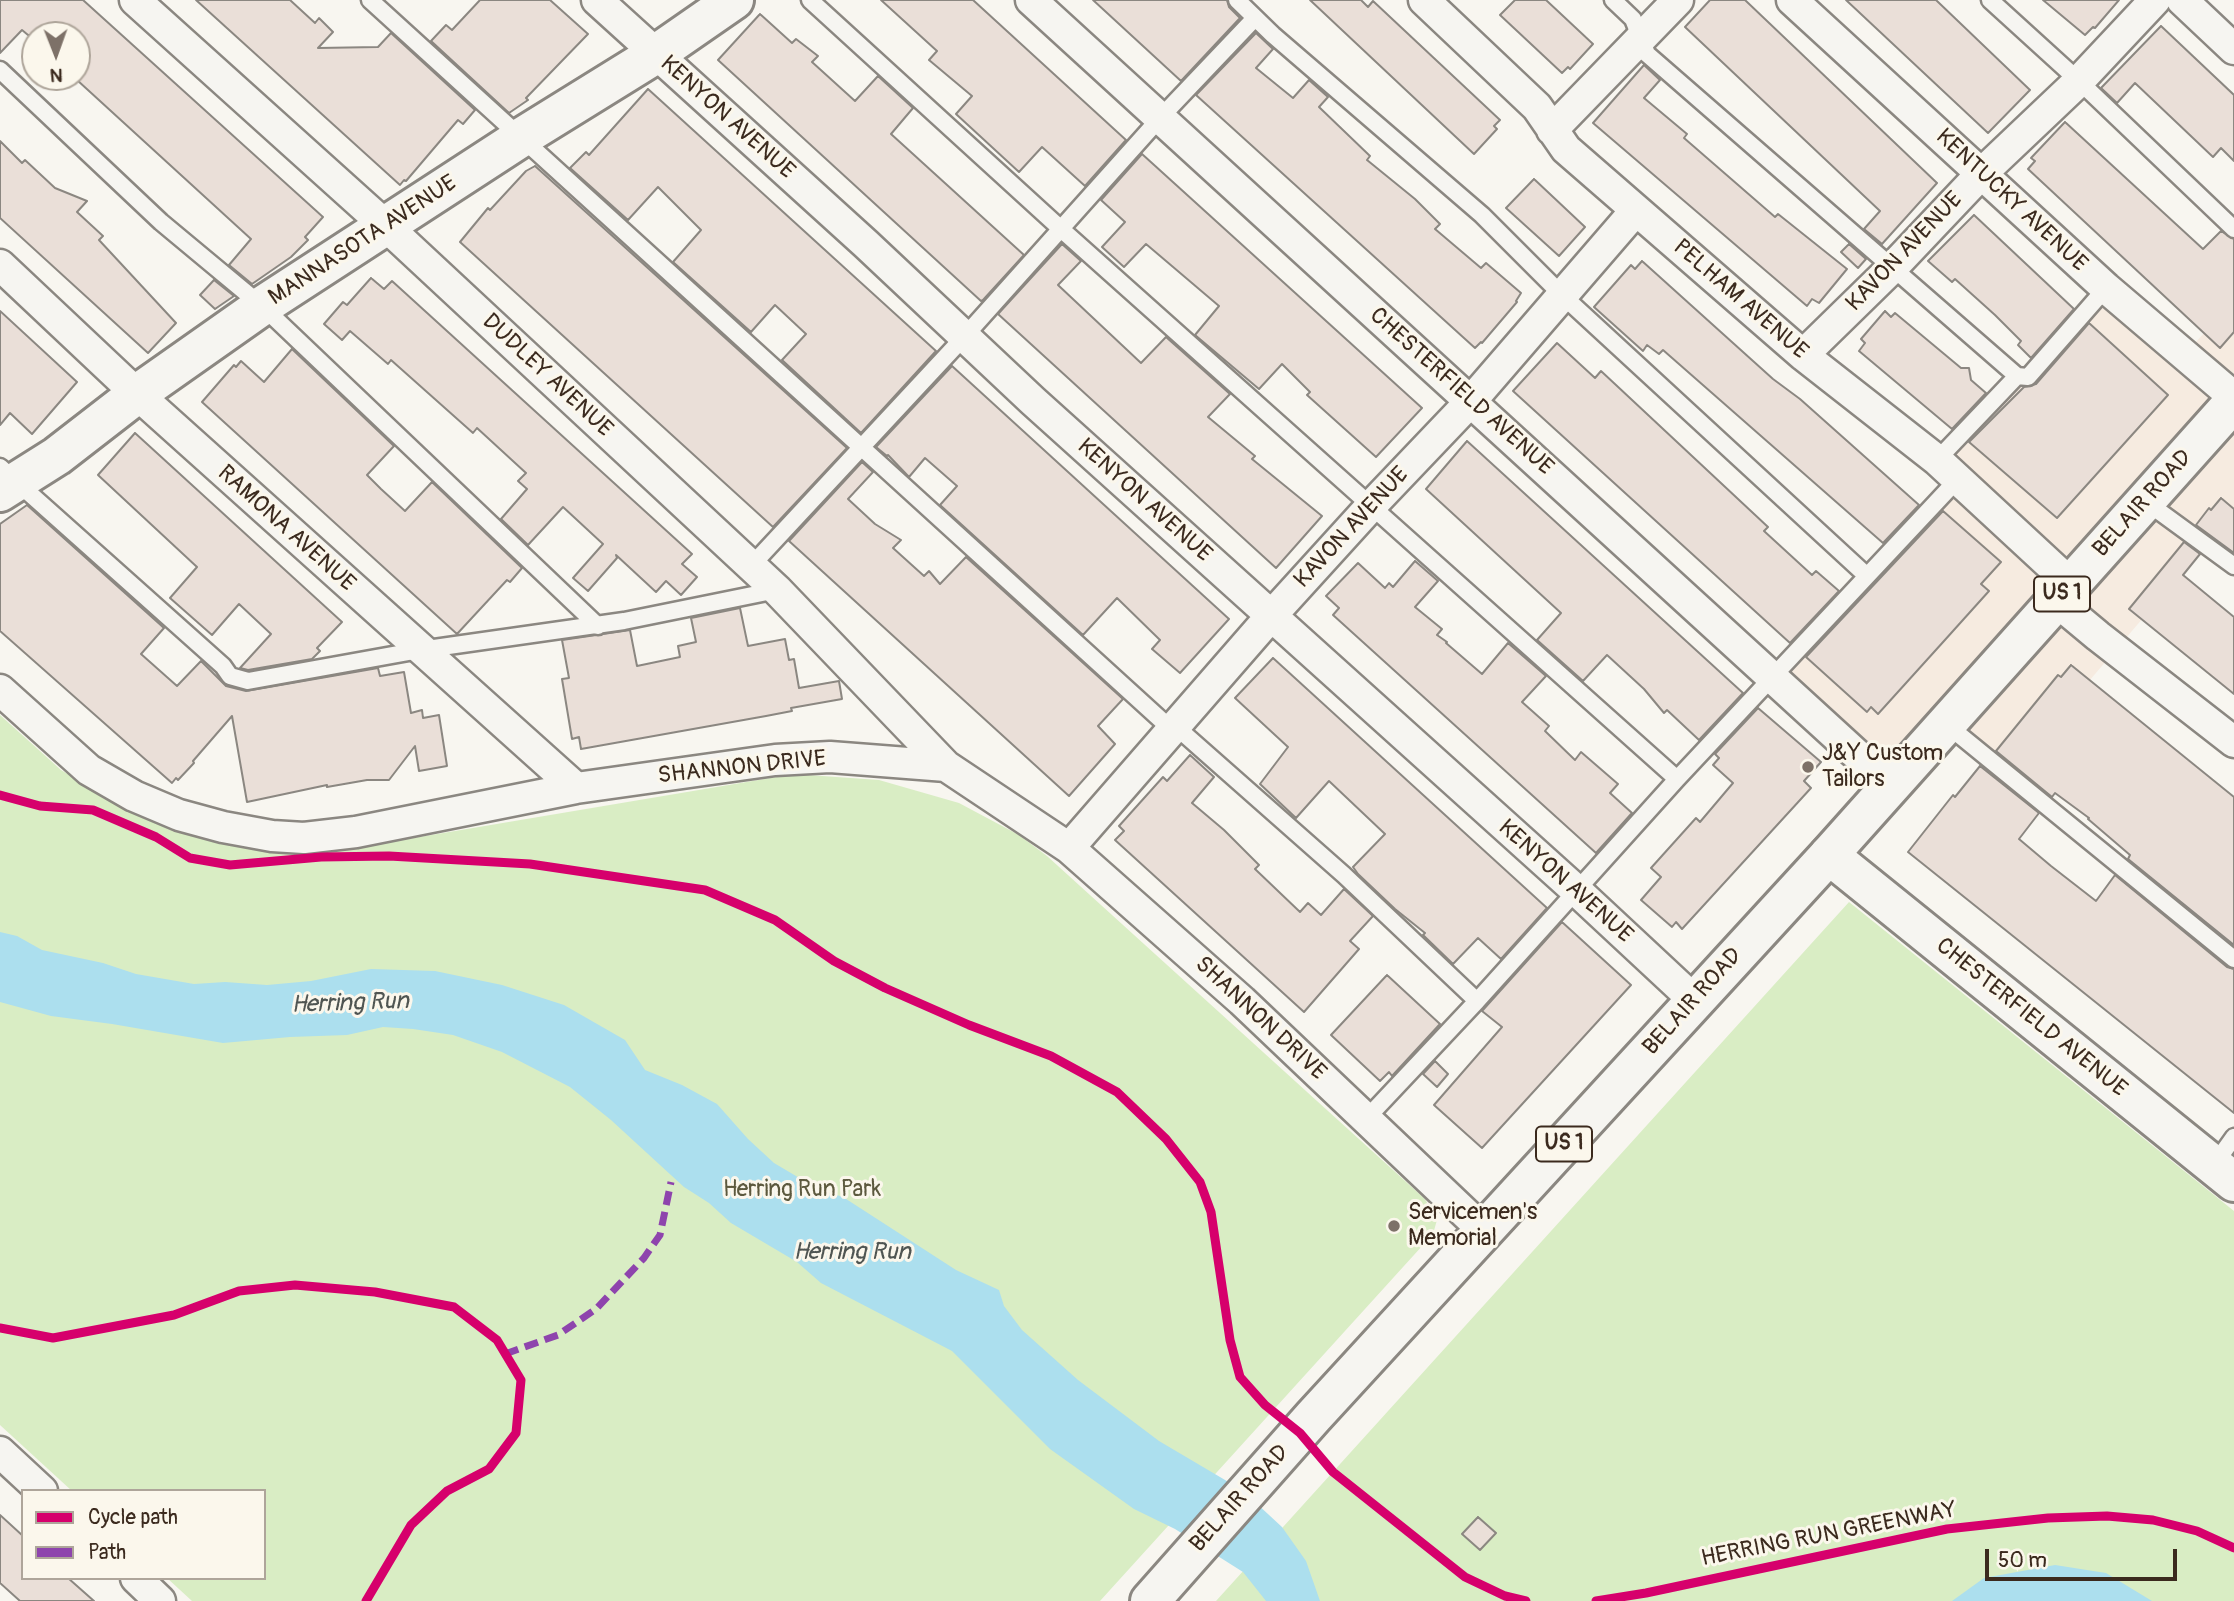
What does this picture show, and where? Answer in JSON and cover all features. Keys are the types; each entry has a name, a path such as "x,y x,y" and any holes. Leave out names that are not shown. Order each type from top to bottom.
{"main road":[{"name":"MANNASOTA AVENUE","path":"5,480 57,456 137,394 262,306 522,137 656,54 734,0"},
{"name":"BELAIR ROAD","path":"1150,1601 1694,1000 1829,855 2234,400"},
{"name":"CHESTERFIELD AVENUE","path":"1829,855 2227,1161"}],"street":[{"name":"DUDLEY AVENUE","path":"135,0 386,226 777,590 946,766"},
{"name":"KENYON AVENUE","path":"597,0 1694,1000"},
{"name":"CHESTERFIELD AVENUE","path":"1031,0 1890,785"},
{"name":"PELHAM AVENUE","path":"1424,0 1537,107 1566,149 1803,355 1947,470 2064,592 2098,636 2234,742"},
{"path":"1552,130 1678,0"},
{"name":"KENTUCKY AVENUE","path":"1792,0 2106,288 2234,400"},
{"name":"KAVON AVENUE","path":"1803,355 1892,268 1981,174 2079,81 2155,0"},
{"path":"2182,0 2234,49"},
{"name":"KAVON AVENUE","path":"1069,848 1271,616 1471,401 1636,211"},
{"name":"RAMONA AVENUE","path":"0,265 137,394 576,788"},
{"name":"SHANNON DRIVE","path":"0,690 89,770 134,796 179,815 244,832 304,838 356,832 576,788 775,760 830,757 946,766 1069,848 1242,1001 1485,1232"},
{"path":"0,1452 40,1489"}],"lane":[{"path":"370,0 1171,729 1182,732 1344,875 1477,1001"},
{"path":"810,0 1061,229 1677,779"},
{"path":"1237,0 1482,215 1562,295 1867,576"},
{"path":"1613,0 1633,19 1647,54 2017,376 2028,377 2106,288"},
{"path":"1990,0 2234,229"},
{"path":"751,566 964,337 1160,118 1255,18"},
{"path":"0,70 161,222 262,306 598,626"},
{"path":"1366,1119 1867,576 2017,376"},
{"path":"5,480 223,666 230,676 248,681 420,650 598,626 777,590"},
{"path":"2145,501 2234,566"},
{"path":"1946,724 2234,959"}],"shaded area":[{"path":"2106,290 2180,359 2234,301 2234,512 2011,772 1944,719 1888,781 1776,674 1952,481 1935,466"}],"green space":[{"name":"Herring Run Park","path":"0,715 61,770 143,818 229,845 299,853 348,849 794,774 879,780 959,803 1019,835 1047,856 1425,1199 1437,1220 1433,1234 1100,1601 192,1601 169,1580 266,1580 266,1489 70,1489 0,1425"},
{"path":"1849,902 2234,1211 2234,1601 1216,1601"}],"water":[{"name":"Herring Run","path":"0,932 17,936 42,950 103,963 136,974 194,984 225,982 267,985 311,981 371,969 435,971 502,985 564,1005 625,1040 645,1070 682,1085 717,1104 774,1163 818,1189 843,1197 956,1270 999,1290 1004,1306 1022,1330 1078,1380 1159,1441 1242,1490 1282,1527 1306,1561 1320,1601 1266,1601 1243,1572 1175,1529 1134,1509 1050,1449 952,1351 821,1283 797,1262 731,1223 709,1203 684,1187 611,1120 570,1087 502,1052 453,1035 413,1029 383,1027 347,1035 223,1043 51,1016 0,1002"},
{"path":"2055,1565 2106,1573 2152,1601 1952,1601 1984,1578"}],"building":[{"path":"0,0 83,0 323,217 305,237 308,240 291,257 252,284 229,265 251,239 89,91 91,21 21,21 21,31 0,53"},
{"path":"196,0 290,0 315,23 319,18 333,32 318,48 378,47 391,33 475,110 463,124 458,120 400,185"},
{"path":"480,0 550,0 588,34 526,98 528,100 509,113 431,41 446,25 452,30"},
{"path":"881,0 973,0 1126,140 1085,186 1042,147 1019,172 956,114 972,96 929,60 937,51"},
{"path":"1093,0 1227,0 1229,7 1240,18 1181,81"},
{"path":"1310,0 1361,0 1368,7 1373,1 1500,120 1494,126 1497,129 1474,154"},
{"path":"1515,0 1546,0 1593,44 1570,69 1568,67 1562,73 1500,15"},
{"path":"1710,0 1745,0 1937,183 1882,244 1864,229 1880,211 1685,27"},
{"path":"1846,0 1936,0 2030,90 1988,133"},
{"path":"2043,0 2119,0 2095,28 2085,35"},
{"path":"760,14 792,43 796,39 818,56 812,62 855,101 878,76 913,108 891,134 1024,255 983,300 718,60"},
{"path":"2161,26 2234,95 2234,161 2221,148 2213,157 2135,83 2117,103 2101,88"},
{"path":"1256,33 1273,49 1256,68 1293,98 1309,80 1328,97 1319,107 1370,156 1367,160 1415,199 1440,224 1435,229 1481,268 1486,263 1521,293 1517,302 1475,348 1196,95"},
{"path":"1644,65 1660,80 1644,98 1687,134 1684,138 1775,217 1778,214 1847,269 1819,303 1812,299 1807,306 1593,123"},
{"path":"648,89 936,351 861,433 782,360 806,334 775,305 751,332 673,262 701,230 658,187 628,220 570,168 586,152 589,155"},
{"path":"2065,122 2203,249 2221,231 2234,239 2234,332 2220,348 2028,169 2035,161 2031,158"},
{"path":"0,141 22,163 25,160 55,188 87,201 77,212 103,236 99,240 176,323 148,353 0,218"},
{"path":"1142,154 1422,408 1376,457 1307,395 1310,392 1282,364 1259,389 1195,335 1219,306 1146,244 1124,267 1102,247 1125,222 1101,200"},
{"path":"535,166 847,448 773,527 460,242 488,208 490,210 526,171"},
{"path":"1534,179 1585,227 1559,256 1506,208"},
{"path":"1974,215 2074,309 2031,358 2018,345 2021,341 1995,315 1955,279 1952,282 1928,261"},
{"path":"1062,244 1081,261 1058,285 1141,363 1166,337 1230,394 1208,417 1255,456 1252,459 1322,516 1276,568 998,314"},
{"path":"1849,244 1866,259 1858,268 1841,252"},
{"path":"1642,261 1919,505 1883,543 1663,350 1659,354 1647,345 1643,351 1594,307 1631,265 1635,269"},
{"path":"371,278 384,289 392,281 692,554 682,564 697,577 681,595 666,581 656,592 616,555 617,558 588,591 573,578 603,544 563,507 528,545 501,519 527,489 518,481 526,473 477,428 473,433 391,360 388,364 350,331 342,340 324,324 343,302 347,305"},
{"path":"214,280 234,296 215,309 200,295"},
{"path":"0,311 77,382 32,434 10,413 0,425"},
{"path":"1885,311 1891,317 1895,313 1961,368 1969,368 1971,380 1986,393 1952,429 1859,351 1865,343 1861,339"},
{"path":"2089,323 2168,395 2057,518 1969,442 2024,387 2036,384"},
{"path":"1557,343 1595,378 1601,371 1768,527 1764,531 1812,575 1816,571 1839,591 1790,643 1513,391"},
{"path":"292,349 394,446 367,475 381,489 405,511 432,482 522,568 510,582 507,580 457,634 202,402 234,365 236,367 241,361 264,382"},
{"path":"952,366 1229,619 1180,673 1152,649 1160,640 1117,598 1083,635 940,505 957,486 925,458 909,477 888,455 876,447"},
{"path":"135,433 342,622 317,648 320,651 312,659 248,670 240,668 271,634 239,604 212,635 170,598 197,567 98,475"},
{"path":"1467,441 1743,693 1699,740 1667,710 1664,713 1644,689 1607,655 1583,681 1537,640 1561,613 1426,489"},
{"path":"862,462 873,472 848,499 875,524 901,540 893,548 924,576 929,571 940,584 966,557 1123,699 1098,726 1115,744 1069,796 789,541"},
{"path":"2221,498 2234,509 2234,553 2196,525"},
{"path":"27,505 164,628 141,654 177,686 201,661 226,686 246,691 378,668 380,676 404,672 411,713 422,710 423,718 439,715 447,766 419,771 415,746 389,780 327,785 247,802 232,716 194,763 172,783 0,631 0,524"},
{"path":"1943,511 2001,562 1981,584 1989,591 1878,714 1871,707 1867,712 1806,657"},
{"path":"2184,542 2200,554 2183,575 2234,617 2234,694 2129,609"},
{"path":"1415,561 1438,581 1415,607 1442,629 1437,635 1482,674 1508,643 1546,676 1522,702 1549,726 1545,731 1575,760 1581,752 1618,784 1610,793 1632,813 1596,853 1333,615 1339,608 1326,596 1358,563 1385,588 1389,583 1393,587"},
{"path":"740,608 748,646 785,639 789,660 794,659 799,688 839,681 842,699 791,708 792,711 766,716 581,749 579,737 572,739 562,679 569,678 562,640 630,630 637,666 680,657 678,646 696,642 691,618"},
{"path":"1273,658 1547,908 1501,959 1478,938 1453,964 1423,935 1425,933 1358,874 1353,867 1385,834 1329,781 1296,818 1260,784 1288,747 1235,698"},
{"path":"2071,665 2234,797 2234,945 2128,859 2130,855 2089,818 2055,793 2052,797 1996,751 2058,675 2061,677"},
{"path":"1758,708 1821,762 1804,781 1811,788 1682,929 1676,922 1672,927 1641,900 1661,877 1651,868 1696,818 1700,822 1733,783 1713,765 1719,758 1715,754"},
{"path":"1190,755 1214,777 1192,803 1259,865 1255,869 1300,912 1308,903 1321,915 1344,889 1373,916 1350,941 1359,949 1304,1012 1115,840 1124,831 1119,826 1163,777 1167,781"},
{"path":"1980,766 2039,813 2019,839 2051,866 2096,901 2115,875 2227,967 2234,969 2234,1113 1908,852"},
{"path":"1562,922 1631,985 1482,1148 1434,1105 1502,1027 1482,1011"},
{"path":"1387,975 1440,1024 1392,1076 1389,1072 1380,1081 1331,1035"},
{"path":"1435,1061 1448,1074 1437,1087 1423,1074"},
{"path":"0,1515 21,1534 21,1580 70,1580 94,1601 20,1601 0,1583"},
{"path":"1478,1517 1496,1533 1480,1550 1462,1534"}],"marked path":[{"path":"505,1354 558,1335 596,1309 644,1258 660,1235 671,1182"}],"cycle path":[{"path":"0,795 40,806 93,810 156,837 190,858 230,865 321,857 389,856 530,864 705,890 775,920 834,961 885,988 969,1025 1051,1056 1117,1092 1166,1139 1200,1182 1211,1212 1230,1340 1240,1377 1265,1405 1300,1433 1333,1472 1465,1577 1505,1596 1526,1601"},
{"path":"0,1328 53,1338 174,1315 239,1291 295,1285 375,1292 454,1307 497,1340 521,1380 516,1433 489,1469 447,1491 411,1525 366,1601"},
{"name":"HERRING RUN GREENWAY","path":"1596,1601 1646,1593 1947,1529 2048,1518 2107,1516 2153,1520 2197,1531 2234,1548"}],"place":[{"name":"J&Y Custom Tailors","path":"1808,767"},
{"name":"Servicemen's Memorial","path":"1394,1226"}]}
